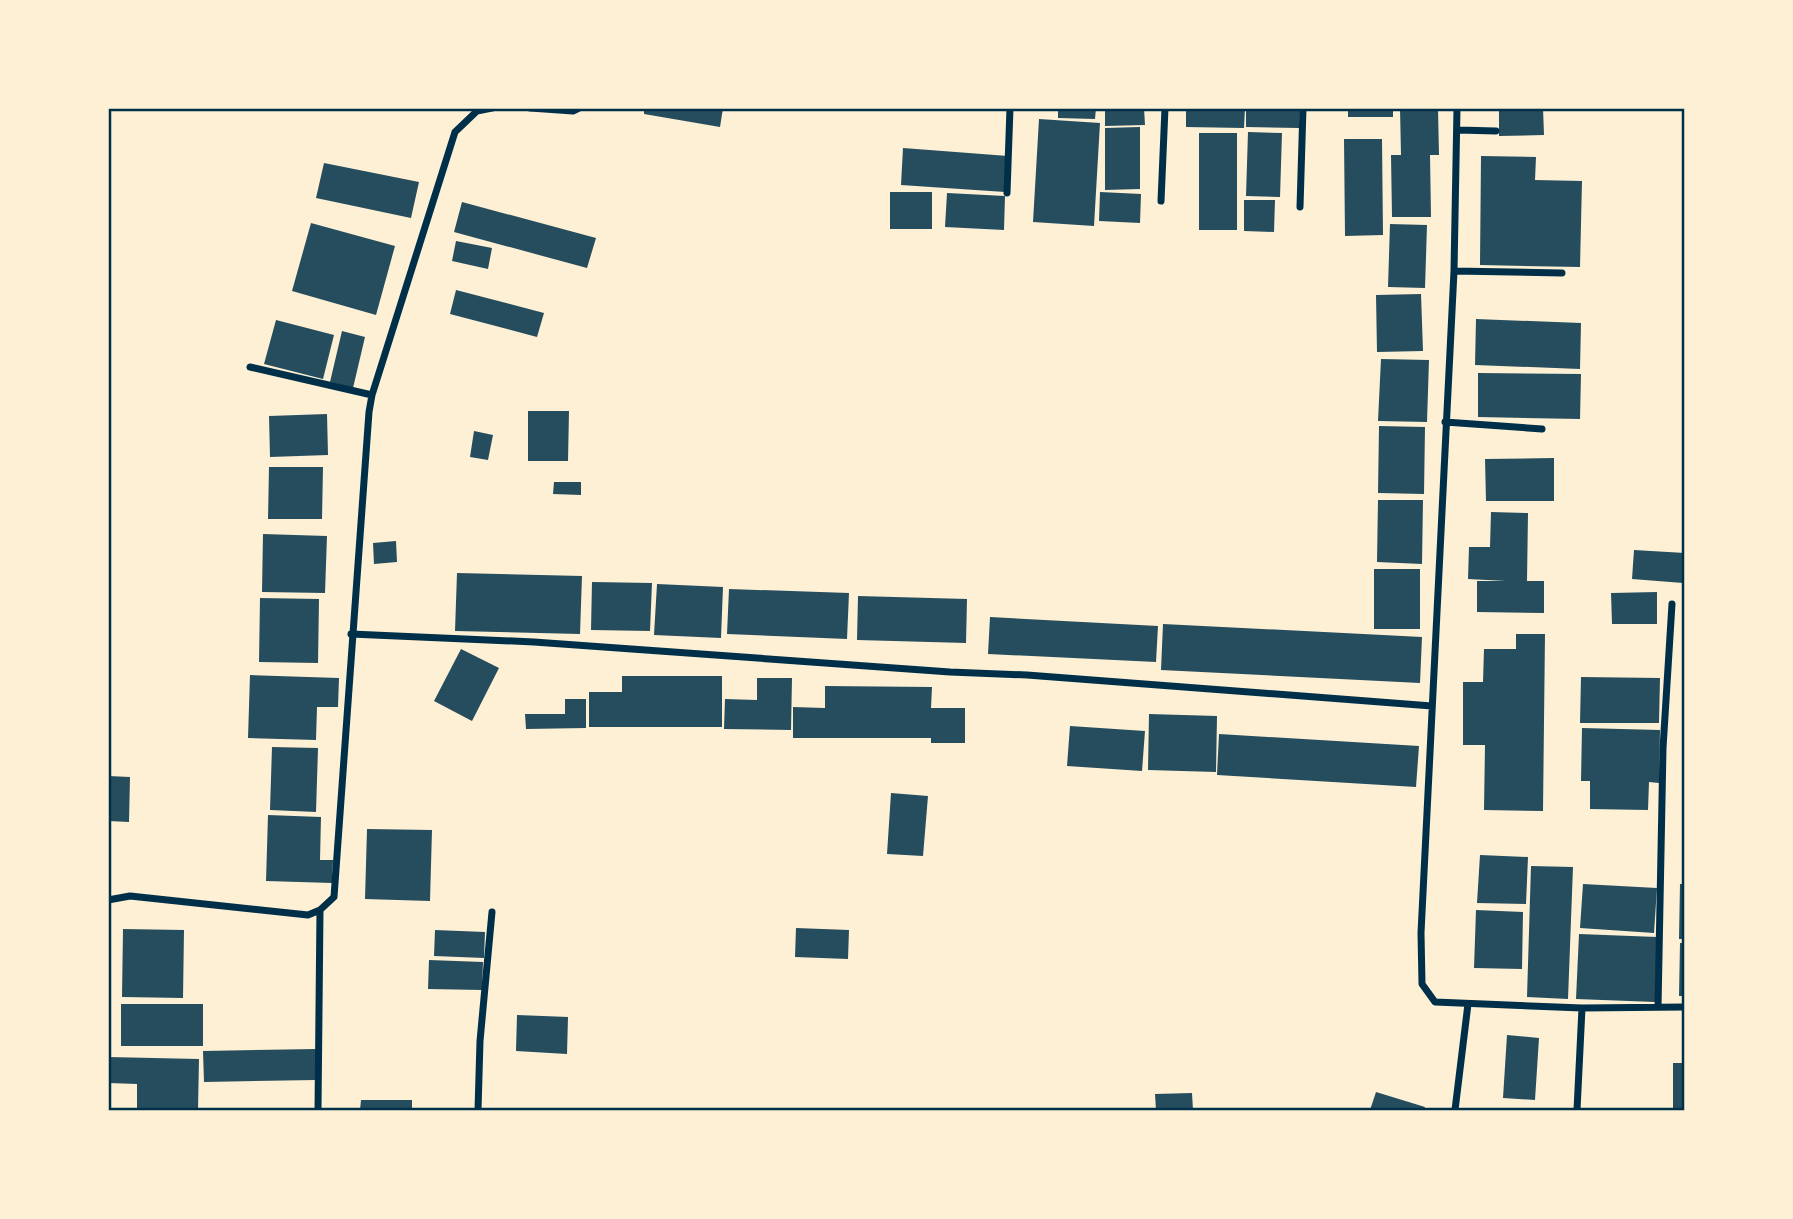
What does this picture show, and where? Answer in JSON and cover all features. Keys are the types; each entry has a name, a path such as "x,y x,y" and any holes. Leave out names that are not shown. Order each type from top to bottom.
{"street":[{"path":"108,900 130,896 308,915 320,910 334,897 351,634 372,395 455,132 477,111 492,108"},
{"path":"530,108 573,111 579,108"},
{"path":"1007,193 1010,108"},
{"path":"1161,201 1165,108"},
{"path":"1300,207 1303,108"},
{"path":"1457,108 1454,271 1421,933 1422,984 1435,1002 1582,1008 1685,1007"},
{"path":"1458,130 1496,131"},
{"path":"1454,271 1562,273"},
{"path":"250,367 372,395"},
{"path":"1445,422 1542,429"},
{"path":"1658,1007 1662,748 1672,604"},
{"path":"351,634 548,643 950,672 1027,675 1432,706"},
{"path":"318,1111 320,910"},
{"path":"478,1111 480,1041 492,912"},
{"path":"1455,1111 1468,1004"},
{"path":"1577,1111 1582,1008"}],"building":[{"path":"644,108 723,108 720,127 644,114"},
{"path":"1058,108 1096,108 1095,119 1058,118"},
{"path":"1105,108 1144,108 1145,125 1105,126"},
{"path":"1186,108 1245,108 1244,128 1186,127"},
{"path":"1246,108 1300,108 1299,128 1246,127"},
{"path":"1348,108 1393,108 1393,117 1348,117"},
{"path":"1400,108 1438,108 1439,155 1430,155 1431,217 1392,217 1391,155 1401,155"},
{"path":"1499,108 1543,108 1544,135 1499,136"},
{"path":"1039,119 1100,123 1094,226 1033,222"},
{"path":"1140,127 1140,189 1105,190 1105,128"},
{"path":"1248,132 1282,133 1280,197 1246,196"},
{"path":"1199,133 1237,133 1237,230 1199,230"},
{"path":"1344,139 1382,139 1383,235 1345,236"},
{"path":"903,148 1008,156 1005,192 901,185"},
{"path":"1481,156 1536,157 1535,180 1582,181 1580,267 1480,265"},
{"path":"324,163 419,182 411,218 316,198"},
{"path":"890,192 932,192 932,229 890,229"},
{"path":"1100,192 1141,194 1140,223 1099,221"},
{"path":"947,193 1005,196 1004,230 945,227"},
{"path":"1244,200 1275,200 1274,232 1244,231"},
{"path":"462,202 596,238 587,268 454,232"},
{"path":"311,223 395,246 376,315 292,291"},
{"path":"1390,224 1427,225 1425,288 1388,287"},
{"path":"456,241 492,248 488,269 452,261"},
{"path":"456,290 544,313 537,337 450,314"},
{"path":"1421,294 1423,351 1377,352 1376,295"},
{"path":"1476,319 1581,323 1580,369 1475,365"},
{"path":"276,320 334,335 323,379 264,364"},
{"path":"342,331 365,337 353,388 330,382"},
{"path":"1381,359 1429,360 1427,422 1378,421"},
{"path":"1478,373 1581,374 1580,419 1478,417"},
{"path":"528,411 569,411 568,461 528,461"},
{"path":"327,414 328,455 270,457 269,416"},
{"path":"1379,426 1425,427 1424,494 1378,493"},
{"path":"474,431 493,435 488,460 470,457"},
{"path":"1554,458 1554,501 1486,501 1485,459"},
{"path":"269,467 323,467 322,519 268,519"},
{"path":"554,482 581,482 581,495 553,494"},
{"path":"1378,500 1423,500 1422,564 1377,562"},
{"path":"1491,512 1528,513 1527,581 1544,581 1544,613 1477,612 1477,581 1506,581 1468,579 1469,547 1490,547"},
{"path":"263,534 327,536 325,593 262,592"},
{"path":"396,541 397,562 374,564 373,543"},
{"path":"1634,550 1685,553 1683,583 1632,579"},
{"path":"1374,569 1420,569 1420,629 1374,629"},
{"path":"457,573 582,576 580,634 455,631"},
{"path":"592,582 652,583 650,631 591,630"},
{"path":"657,584 723,587 721,638 654,635"},
{"path":"729,589 849,593 847,639 727,634"},
{"path":"1657,592 1657,624 1612,624 1611,593"},
{"path":"858,596 967,599 966,643 857,640"},
{"path":"260,598 319,599 318,663 259,662"},
{"path":"990,617 1158,626 1156,662 988,654"},
{"path":"1163,624 1422,637 1420,683 1161,670"},
{"path":"1516,634 1545,634 1543,811 1484,810 1485,745 1463,745 1463,682 1483,682 1484,649 1516,649"},
{"path":"461,649 499,668 472,721 434,701"},
{"path":"250,675 339,678 338,707 317,707 316,740 248,738"},
{"path":"622,676 722,676 722,727 589,727 589,692 622,692"},
{"path":"1581,677 1660,678 1659,723 1580,723"},
{"path":"757,678 792,678 791,730 724,729 725,699 757,700"},
{"path":"825,686 932,687 931,708 965,708 965,743 931,743 931,738 793,738 793,707 825,708"},
{"path":"565,699 586,699 586,728 526,729 525,714 565,714"},
{"path":"1149,714 1217,716 1216,772 1148,770"},
{"path":"1070,726 1145,731 1142,771 1067,766"},
{"path":"1582,728 1660,730 1659,783 1649,782 1648,810 1590,809 1590,781 1581,781"},
{"path":"1219,734 1419,746 1416,787 1217,775"},
{"path":"272,747 318,748 316,812 270,810"},
{"path":"108,776 130,777 129,822 108,821"},
{"path":"891,793 928,796 923,856 887,854"},
{"path":"268,815 321,817 320,860 333,860 332,883 266,881"},
{"path":"367,829 432,830 430,901 365,899"},
{"path":"1480,855 1528,857 1526,904 1477,903"},
{"path":"1531,866 1573,867 1568,999 1527,997"},
{"path":"1583,884 1657,888 1654,933 1580,928"},
{"path":"1680,884 1685,884 1685,939 1679,939"},
{"path":"1476,910 1523,912 1522,969 1474,968"},
{"path":"796,928 849,930 848,959 795,957"},
{"path":"123,929 184,930 183,998 122,997"},
{"path":"435,930 485,932 484,958 434,956"},
{"path":"1579,934 1657,937 1655,1002 1576,999"},
{"path":"1680,943 1685,943 1685,996 1679,996"},
{"path":"429,960 483,962 482,990 428,989"},
{"path":"121,1004 203,1004 203,1046 121,1046"},
{"path":"517,1015 568,1017 567,1054 516,1051"},
{"path":"1507,1035 1539,1038 1535,1100 1503,1098"},
{"path":"316,1049 316,1080 204,1082 203,1051"},
{"path":"108,1057 199,1059 198,1110 137,1110 137,1084 108,1083"},
{"path":"1673,1063 1685,1063 1685,1110 1673,1110"},
{"path":"1376,1092 1425,1107 1424,1110 1370,1110"},
{"path":"1192,1093 1193,1110 1156,1110 1155,1094"},
{"path":"361,1100 412,1100 412,1110 360,1110"}]}
